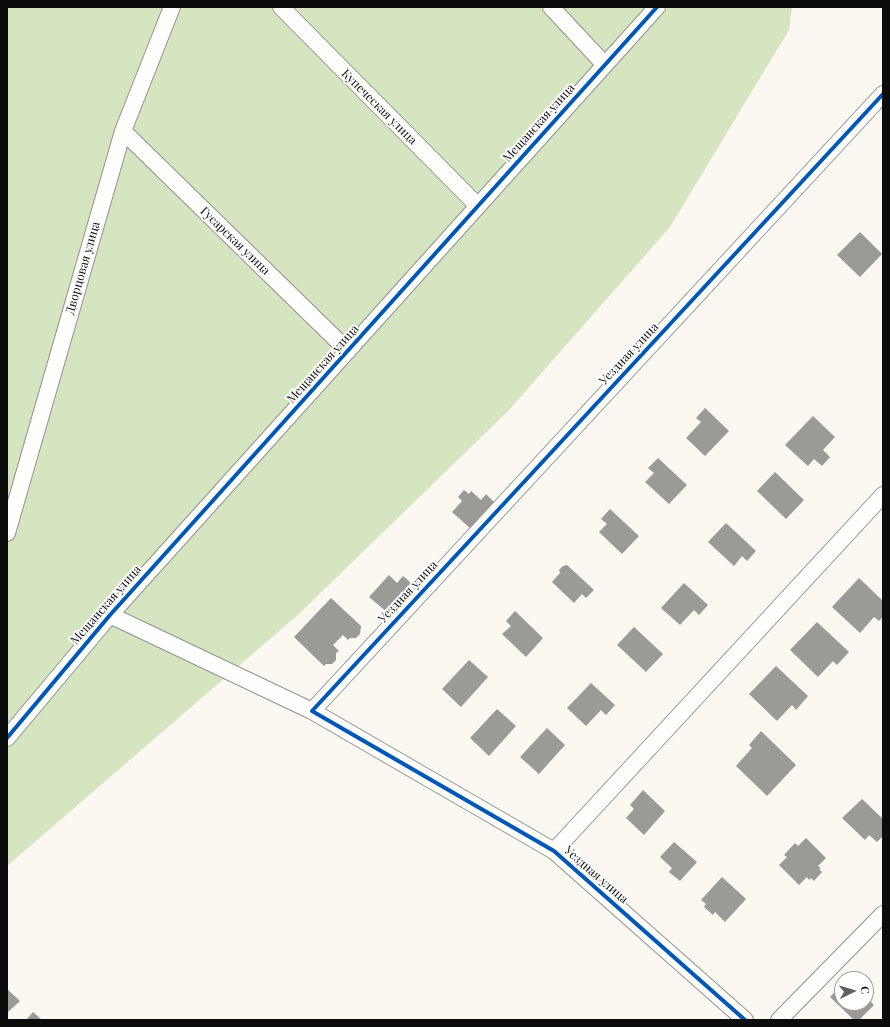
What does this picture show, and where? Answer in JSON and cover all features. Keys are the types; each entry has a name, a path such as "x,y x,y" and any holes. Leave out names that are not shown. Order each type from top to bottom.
{"street":[{"name":"Дворцовая улица","path":"7,533 122,131 172,7"},
{"name":"Купеческая улица","path":"281,7 478,206"},
{"path":"551,7 605,65"},
{"name":"Мещанская улица","path":"7,738 110,615 657,7"},
{"name":"Уездная улица","path":"745,1020 554,851 312,711 883,94"},
{"name":"Гусарская улица","path":"122,131 348,351"},
{"name":"Уездная улица","path":"554,851 883,495"},
{"path":"110,615 312,711"},
{"path":"779,1020 883,914"}],"green space":[{"path":"7,7 792,7 789,30 670,227 509,410 300,613 7,866"}],"building":[{"path":"860,232 882,254 860,277 837,255"},
{"path":"705,408 729,431 705,456 686,438 701,422 696,418"},
{"path":"813,416 835,437 823,450 830,457 822,466 814,459 808,466 785,445"},
{"path":"658,458 687,485 669,504 645,482 654,473 648,468"},
{"path":"775,472 804,500 786,519 757,491"},
{"path":"464,490 469,494 471,491 481,500 486,494 495,503 471,529 452,512 462,501 458,497"},
{"path":"610,509 639,536 622,554 599,532 607,524 601,519"},
{"path":"726,523 756,551 747,561 742,556 734,566 708,542"},
{"path":"567,565 594,590 586,598 582,594 574,603 552,582 560,573 559,570 563,566"},
{"path":"389,575 397,583 403,576 412,584 388,613 369,597"},
{"path":"859,578 883,601 883,617 879,621 874,617 860,633 832,607"},
{"path":"684,583 708,605 699,615 694,610 680,625 661,608"},
{"path":"331,598 361,626 360,634 356,638 350,638 348,640 343,635 333,645 339,651 336,653 336,660 332,664 326,664 324,666 294,637"},
{"path":"515,611 543,638 526,657 502,634 511,626 506,621"},
{"path":"817,622 849,652 837,665 833,661 818,677 790,650"},
{"path":"634,627 663,654 646,672 617,645"},
{"path":"469,660 488,677 461,707 442,689"},
{"path":"776,666 808,696 796,710 792,705 777,721 749,694"},
{"path":"591,683 615,705 606,715 601,710 586,726 567,708"},
{"path":"497,709 516,726 489,756 470,738"},
{"path":"547,728 565,745 539,774 520,757"},
{"path":"761,731 796,765 767,796 736,766 752,748 749,745"},
{"path":"643,790 665,811 644,835 626,818 634,809 630,805"},
{"path":"862,799 883,819 883,836 877,842 869,835 865,840 842,818"},
{"path":"806,838 826,858 818,866 821,868 819,869 822,872 814,881 811,878 809,880 807,877 799,885 779,865 787,857 784,855 795,843 798,846"},
{"path":"674,842 697,862 680,881 669,872 672,868 660,857"},
{"path":"722,877 746,899 725,922 715,912 713,915 704,907 706,904 701,900"},
{"path":"7,989 20,1001 7,1013"},
{"path":"834,993 834,1001 830,997"},
{"path":"845,1011 868,1011 859,1020 854,1020"},
{"path":"33,1012 42,1020 26,1020"}],"cycle path":[{"path":"7,738 110,615 657,7"},
{"path":"745,1020 554,851 312,711 883,94"}]}
